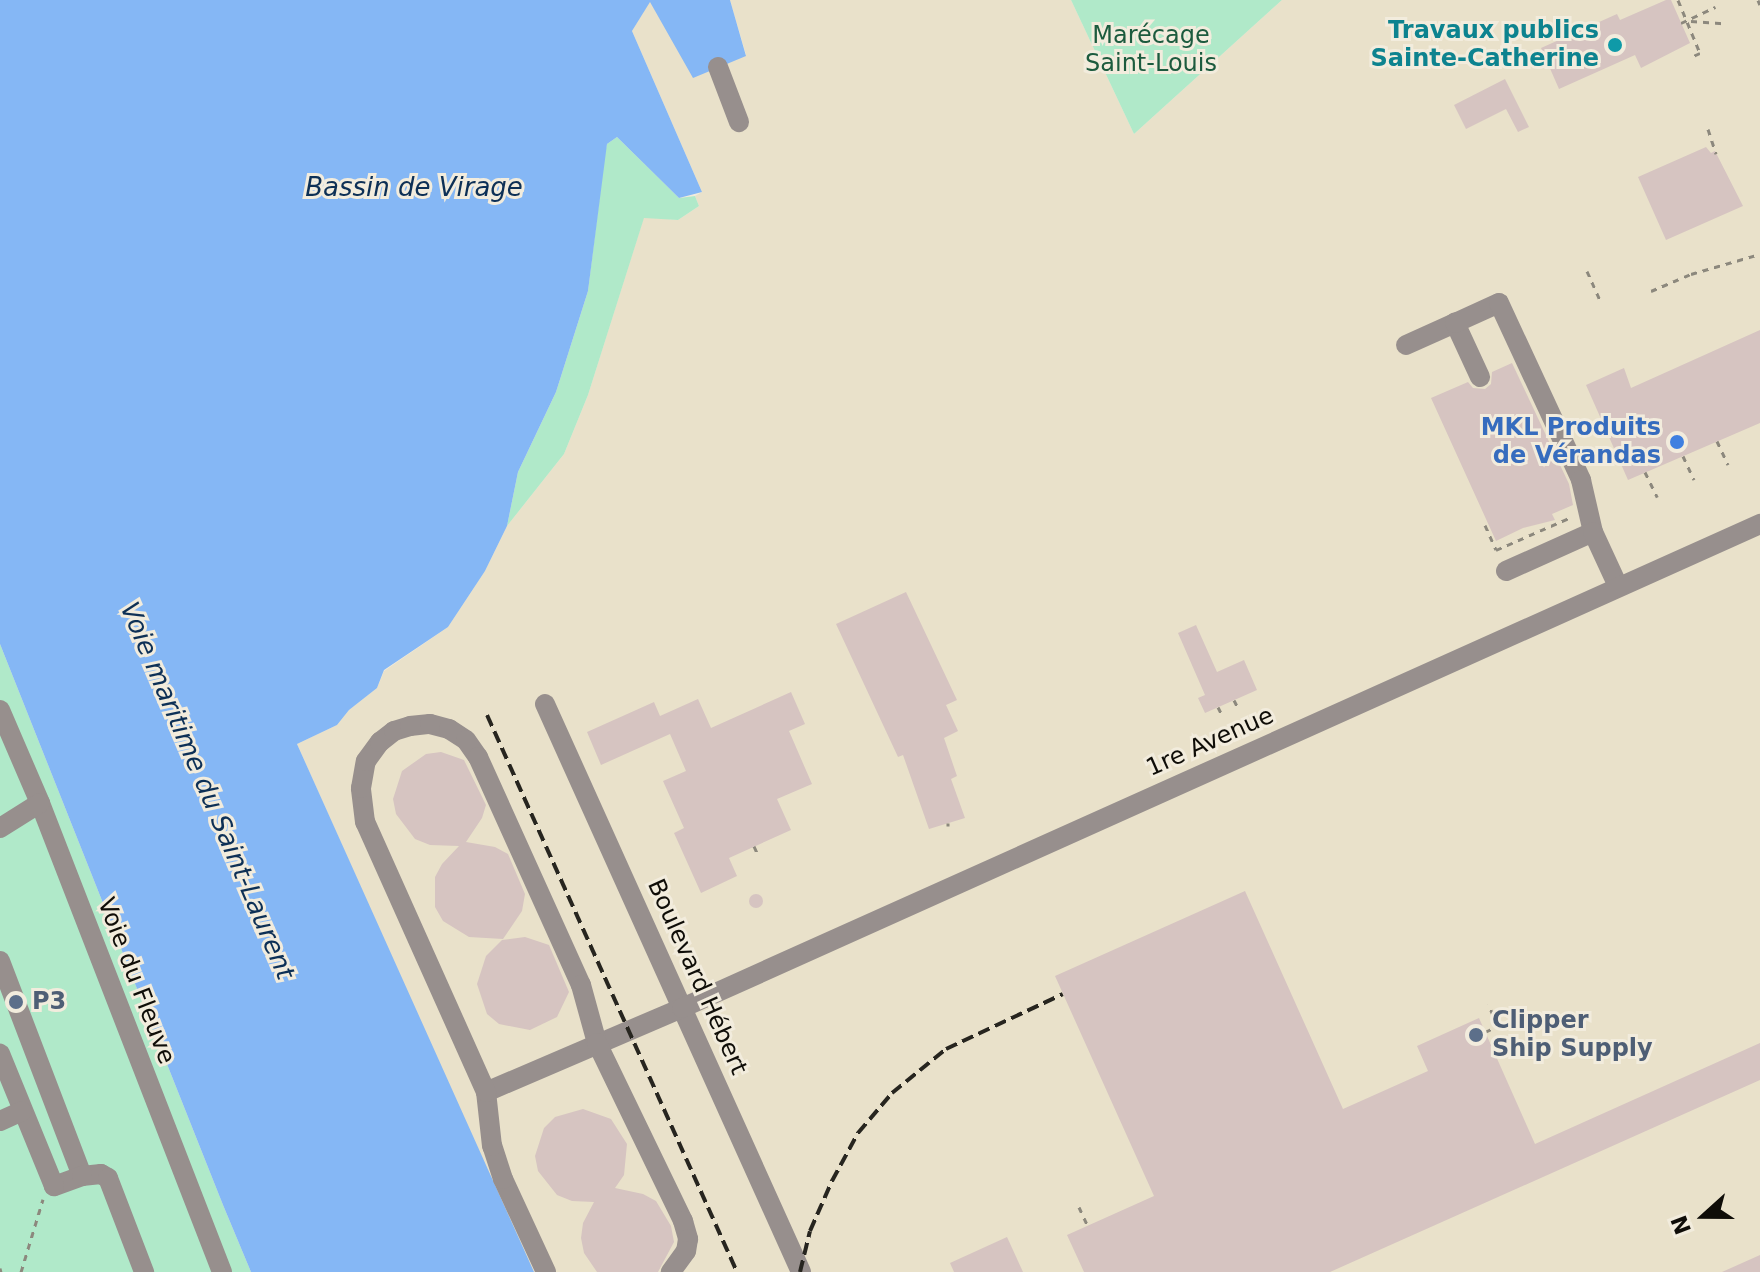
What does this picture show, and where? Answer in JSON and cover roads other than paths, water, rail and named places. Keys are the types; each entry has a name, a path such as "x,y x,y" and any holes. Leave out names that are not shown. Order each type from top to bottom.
{"street":[{"path":"718,67 739,122"},
{"path":"1406,345 1499,303 1581,480 1586,531 1618,586"},
{"path":"1455,323 1480,377"},
{"name":"1re Avenue","path":"486,1092 682,1008 1760,524"},
{"path":"1506,571 1586,531"},
{"name":"Boulevard Hébert","path":"545,704 801,1272"},
{"name":"Voie du Fleuve","path":"0,710 40,803 222,1272"},
{"path":"546,1272 503,1179 492,1146 486,1092 365,822 361,788 366,761 380,742 394,731 430,724 449,729 466,740 478,757 581,985 597,1043 683,1221 688,1239 686,1251 671,1272"},
{"path":"0,828 40,803"},
{"path":"0,961 82,1176"},
{"path":"0,1054 54,1186 82,1176 101,1174 108,1178 144,1272"},
{"path":"0,1121 22,1111"}],"water":[{"path":"0,0 730,0 746,56 693,78 650,2 632,31 702,192 679,198 617,137 607,144 588,291 556,392 518,472 507,526 485,571 448,627 384,670 377,688 349,710 337,725 297,744 534,1272 251,1272 0,644"}],"railway":[{"path":"487,715 737,1272"},
{"path":"800,1272 810,1231 832,1181 858,1133 892,1093 946,1049 1063,994"}],"place":[{"name":"Travaux publics Sainte-Catherine","path":"1615,45"},
{"name":"MKL Produits de Vérandas","path":"1677,442"},
{"name":"P3","path":"16,1002"},
{"name":"Clipper Ship Supply","path":"1476,1035"}],"park label":[{"name":"Marécage Saint-Louis","path":"1151,50"}],"water label":[{"name":"Bassin de Virage","path":"414,188"},
{"name":"Voie maritime du Saint-Laurent","path":"207,791"}]}
